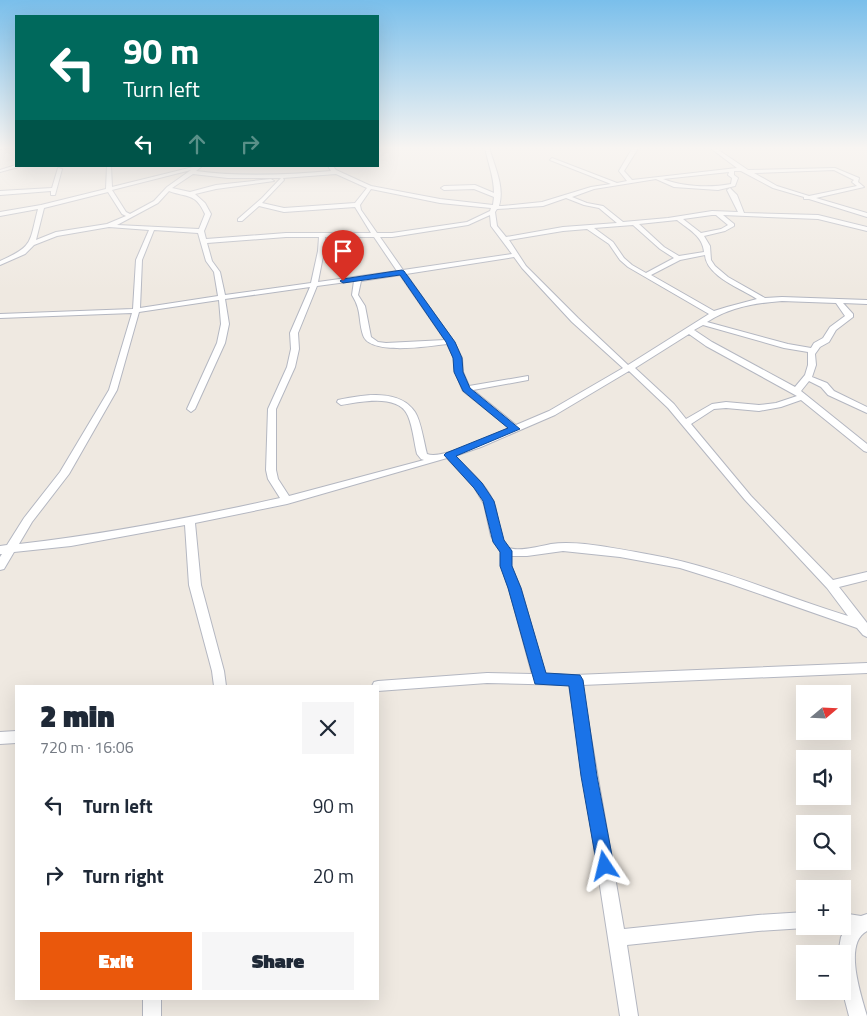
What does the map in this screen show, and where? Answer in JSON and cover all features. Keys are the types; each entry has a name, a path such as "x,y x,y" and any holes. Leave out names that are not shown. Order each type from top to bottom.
{"street":[{"path":"50,205 53,194"},
{"path":"0,214 41,207 90,194"},
{"path":"113,194 124,213 130,216"},
{"path":"108,226 156,202 163,194"},
{"path":"190,194 198,200 208,214 201,231 209,261 217,272 225,324 221,343 191,409"},
{"path":"240,220 267,194"},
{"path":"357,205 365,194"},
{"path":"407,194 494,210 554,202 575,194"},
{"path":"492,194 496,196 492,223 524,267 575,320 671,406 748,498 831,585 864,628"},
{"path":"734,194 734,200 743,215"},
{"path":"796,194 867,215"},
{"path":"806,198 824,194"},
{"path":"568,197 582,203 603,208 621,223"},
{"path":"554,202 582,203"},
{"path":"258,204 284,210 357,205"},
{"path":"357,205 358,210 374,234 450,342 458,358 459,372 466,389 515,429"},
{"path":"0,262 27,251 32,244 41,207"},
{"path":"204,241 243,236 392,235 475,221 494,210"},
{"path":"505,239 587,226 717,213 818,217 867,229"},
{"path":"701,236 731,226 717,213"},
{"path":"678,218 701,236 707,246 709,263 719,272 763,300"},
{"path":"633,222 662,248 678,258"},
{"path":"32,244 64,232 108,226 201,231"},
{"path":"587,226 611,243 622,259 630,266 714,314"},
{"path":"0,566 5,549 64,474 113,390 136,311 139,260 152,229"},
{"path":"287,501 273,479 271,470 272,409 291,367 295,349 294,333 314,284 323,239 322,234"},
{"path":"647,275 678,258 707,252"},
{"path":"0,316 136,311 515,255"},
{"path":"358,279 355,295 362,306 367,337 374,344 410,345 450,342"},
{"path":"5,549 71,542 287,501 449,455 552,413 661,349 714,314 729,308 763,300 798,298 867,302"},
{"path":"686,423 712,407 719,405 759,408 778,405 800,394 808,378 813,351 833,330 849,317 837,300"},
{"path":"701,322 813,351"},
{"path":"689,330 709,344 800,394 867,449"},
{"path":"466,389 525,378"},
{"path":"808,378 824,385 831,393 867,410"},
{"path":"340,402 373,397 404,404 412,414 422,454 436,459"},
{"path":"449,455 485,494 493,514 498,542 506,551 506,566 515,588 540,679"},
{"path":"190,520 195,585 218,671 220,685"},
{"path":"506,551 563,547 655,559 724,578 864,628"},
{"path":"831,585 867,576"},
{"path":"379,686 487,678 575,680 867,668"},
{"path":"575,680 589,776 619,938 630,1016"},
{"path":"0,738 15,737"},
{"path":"619,938 796,921"},
{"path":"858,1016 849,982 846,950 849,937 863,923"},
{"path":"152,1000 152,1016"}],"route":[{"path":"343,281 402,272 430,316 445,333 450,342 458,358 459,372 466,389 501,420 515,429 449,455 485,494 489,501 498,542 506,551 506,566 515,588 540,679 575,680 605,866"}]}
